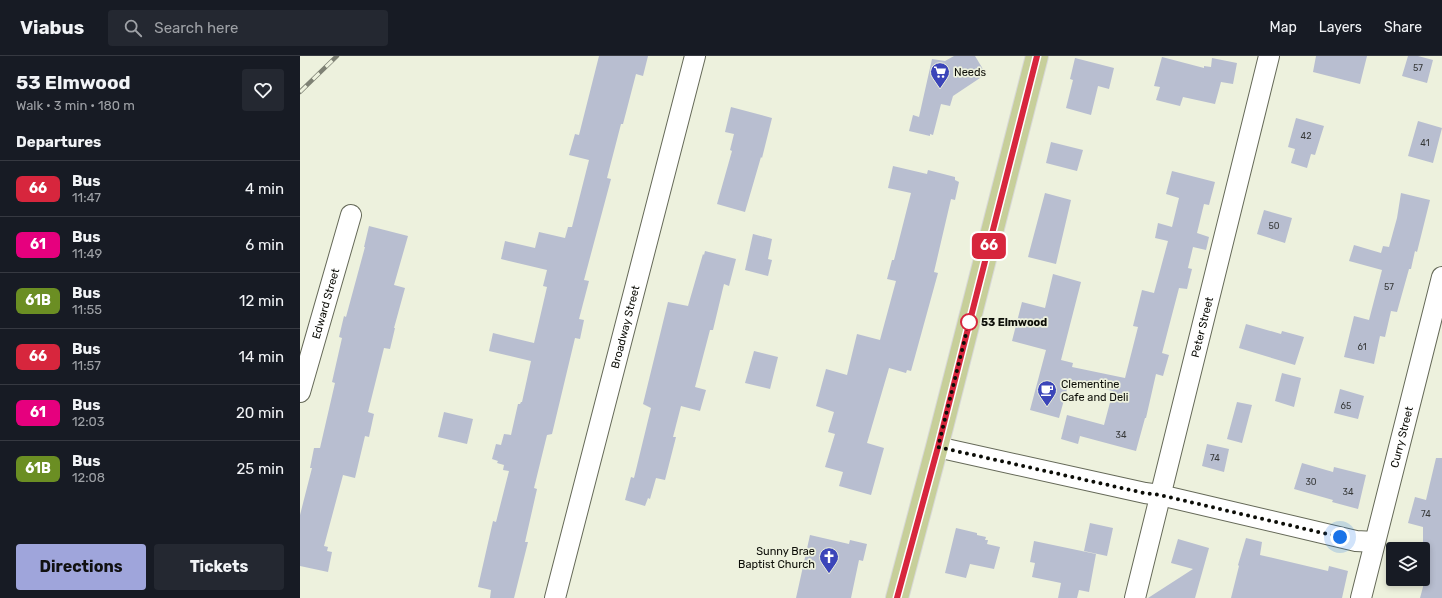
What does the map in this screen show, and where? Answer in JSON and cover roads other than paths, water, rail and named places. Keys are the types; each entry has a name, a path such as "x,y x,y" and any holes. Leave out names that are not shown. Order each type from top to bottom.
{"main road":[{"path":"897,598 938,447 1037,56"}],"street":[{"name":"Broadway Street","path":"555,598 696,56"},
{"name":"Peter Street","path":"1135,598 1269,56"},
{"name":"Edward Street","path":"300,392 351,214"},
{"name":"Curry Street","path":"1361,598 1442,277"},
{"path":"938,447 1144,493 1160,495 1356,541 1375,542"}],"railway":[{"path":"300,92 337,56"}],"place":[{"name":"Needs","path":"940,89"},
{"name":"53 Elmwood","path":"969,322"},
{"name":"Clementine Cafe and Deli","path":"1047,407"},
{"name":"Sunny Brae Baptist Church","path":"829,574"}]}
